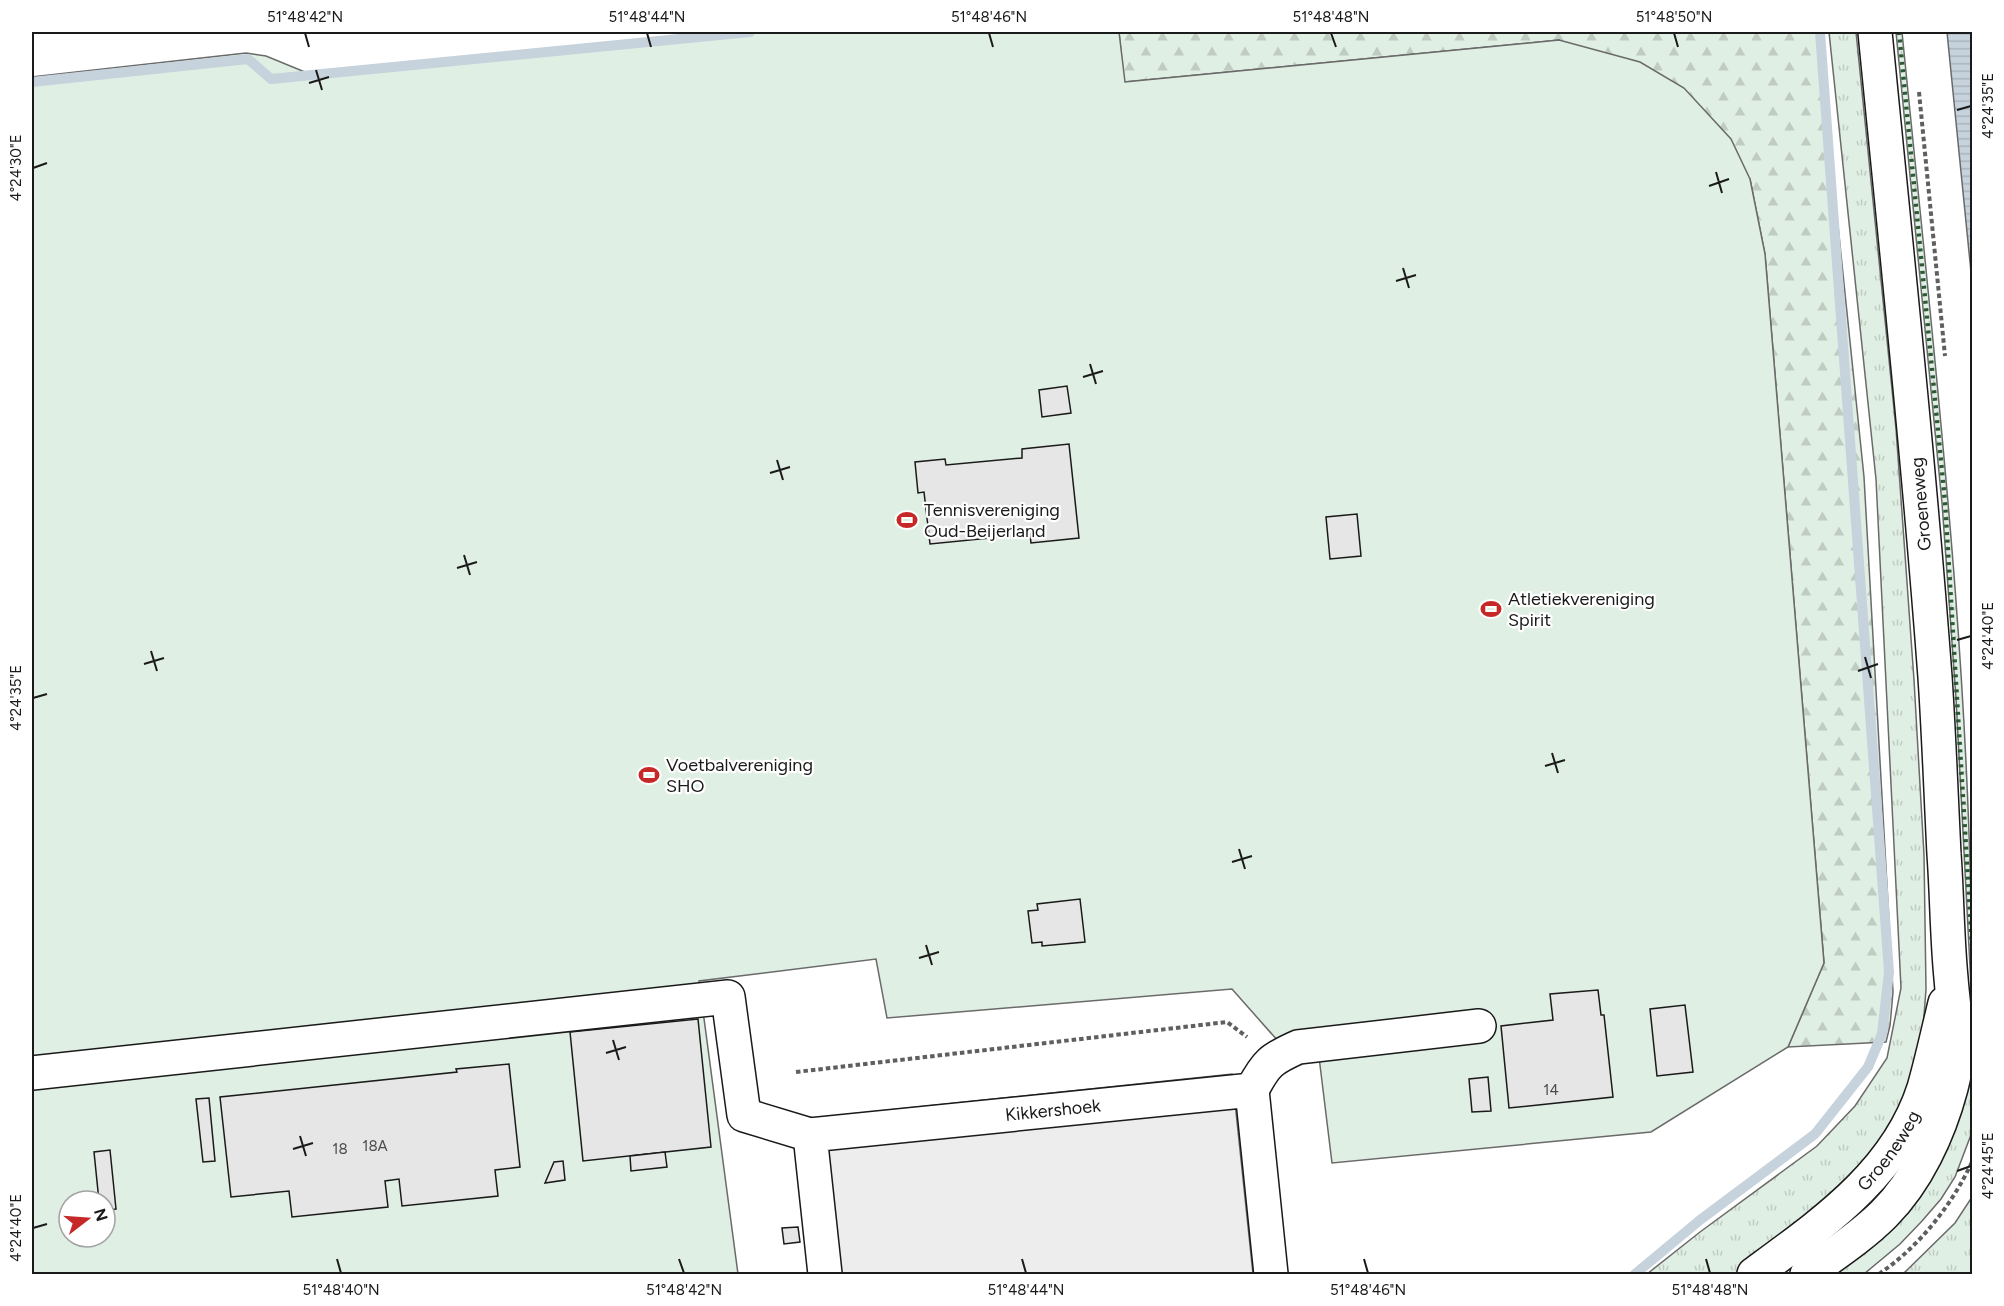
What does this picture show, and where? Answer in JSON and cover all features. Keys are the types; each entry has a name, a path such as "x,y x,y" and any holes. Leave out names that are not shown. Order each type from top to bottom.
{"main road":[{"name":"Groeneweg","path":"1807,1275 1861,1235 1885,1213 1904,1190 1935,1136 1957,1064 1958,1032 1951,978 1935,679 1913,420 1875,32"},
{"name":"Groeneweg","path":"1754,1275 1842,1207 1892,1152 1909,1123 1923,1090 1951,978"},
{"path":"32,1073 728,997 744,1115 810,1135 825,1275"},
{"path":"1271,1275 1252,1090 1260,1074 1274,1058 1298,1047 1479,1026"},
{"name":"Kikkershoek","path":"810,1135 1252,1090"}],"path":[{"path":"1879,1275 1915,1243 1944,1210 1961,1186 1972,1162"}],"green space":[{"path":"722,32 1119,32 1125,82 1559,40 1640,62 1684,88 1731,139 1750,179 1765,254 1824,963 1788,1047 1651,1132 1332,1163 1319,1057 1293,1058 1232,989 887,1018 876,959 699,981 738,1274 32,1274 32,77 246,53 266,56 317,77"},
{"path":"1119,32 1818,32 1864,477 1893,992 1886,1042 1788,1047 1824,963 1765,254 1750,179 1559,40 1124,82"},
{"path":"1829,32 1856,32 1896,429 1924,855 1926,989 1923,1030 1902,1103 1885,1136 1865,1164 1790,1233 1735,1274 1647,1274 1817,1146 1855,1106 1887,1058 1901,988 1876,479"},
{"path":"1896,32 1902,32 1938,396 1959,639 1971,883 1972,1005 1956,698 1942,503"},
{"path":"1972,1042 1972,1132 1955,1177 1941,1199 1922,1221 1900,1244 1864,1274 1826,1274 1861,1251"},
{"path":"1972,1197 1972,1274 1903,1274 1955,1223"}],"shaded area":[{"path":"1947,32 1972,32 1972,282"},
{"path":"1232,1074 1253,1274 812,1274 795,1120"}],"building":[{"path":"1067,386 1071,413 1042,417 1039,390"},
{"path":"1069,444 1079,538 1031,543 1030,534 930,544 924,492 918,493 915,462 945,459 946,465 1022,458 1022,449"},
{"path":"1357,514 1361,556 1330,559 1326,517"},
{"path":"1080,899 1085,942 1042,946 1042,942 1032,943 1028,911 1038,910 1037,904"},
{"path":"1598,990 1601,1015 1604,1015 1613,1097 1509,1108 1501,1026 1553,1020 1550,994"},
{"path":"1685,1005 1693,1072 1657,1076 1650,1009"},
{"path":"698,1019 711,1147 583,1161 570,1032"},
{"path":"509,1064 520,1167 495,1170 498,1196 402,1206 399,1179 385,1181 388,1207 292,1217 289,1191 231,1197 220,1097 457,1072 456,1069"},
{"path":"1488,1077 1491,1111 1472,1112 1469,1079"},
{"path":"209,1098 215,1161 203,1162 196,1099"},
{"path":"110,1150 114,1189 98,1189 94,1152"},
{"path":"665,1152 667,1167 631,1171 630,1156"},
{"path":"563,1161 565,1180 545,1183 554,1162"},
{"path":"798,1227 800,1242 784,1244 782,1228"}],"waterway":[{"path":"32,82 248,59 271,79 750,32"},
{"path":"1635,1274 1700,1220 1815,1134 1868,1067 1882,1034 1889,972 1820,32"}],"hedge":[{"path":"1899,32 1945,502 1972,946"}],"place":[{"name":"Tennisvereniging Oud-Beijerland","path":"907,520"},
{"name":"Atletiekvereniging Spirit","path":"1491,609"},
{"name":"Voetbalvereniging SHO","path":"649,775"}]}
